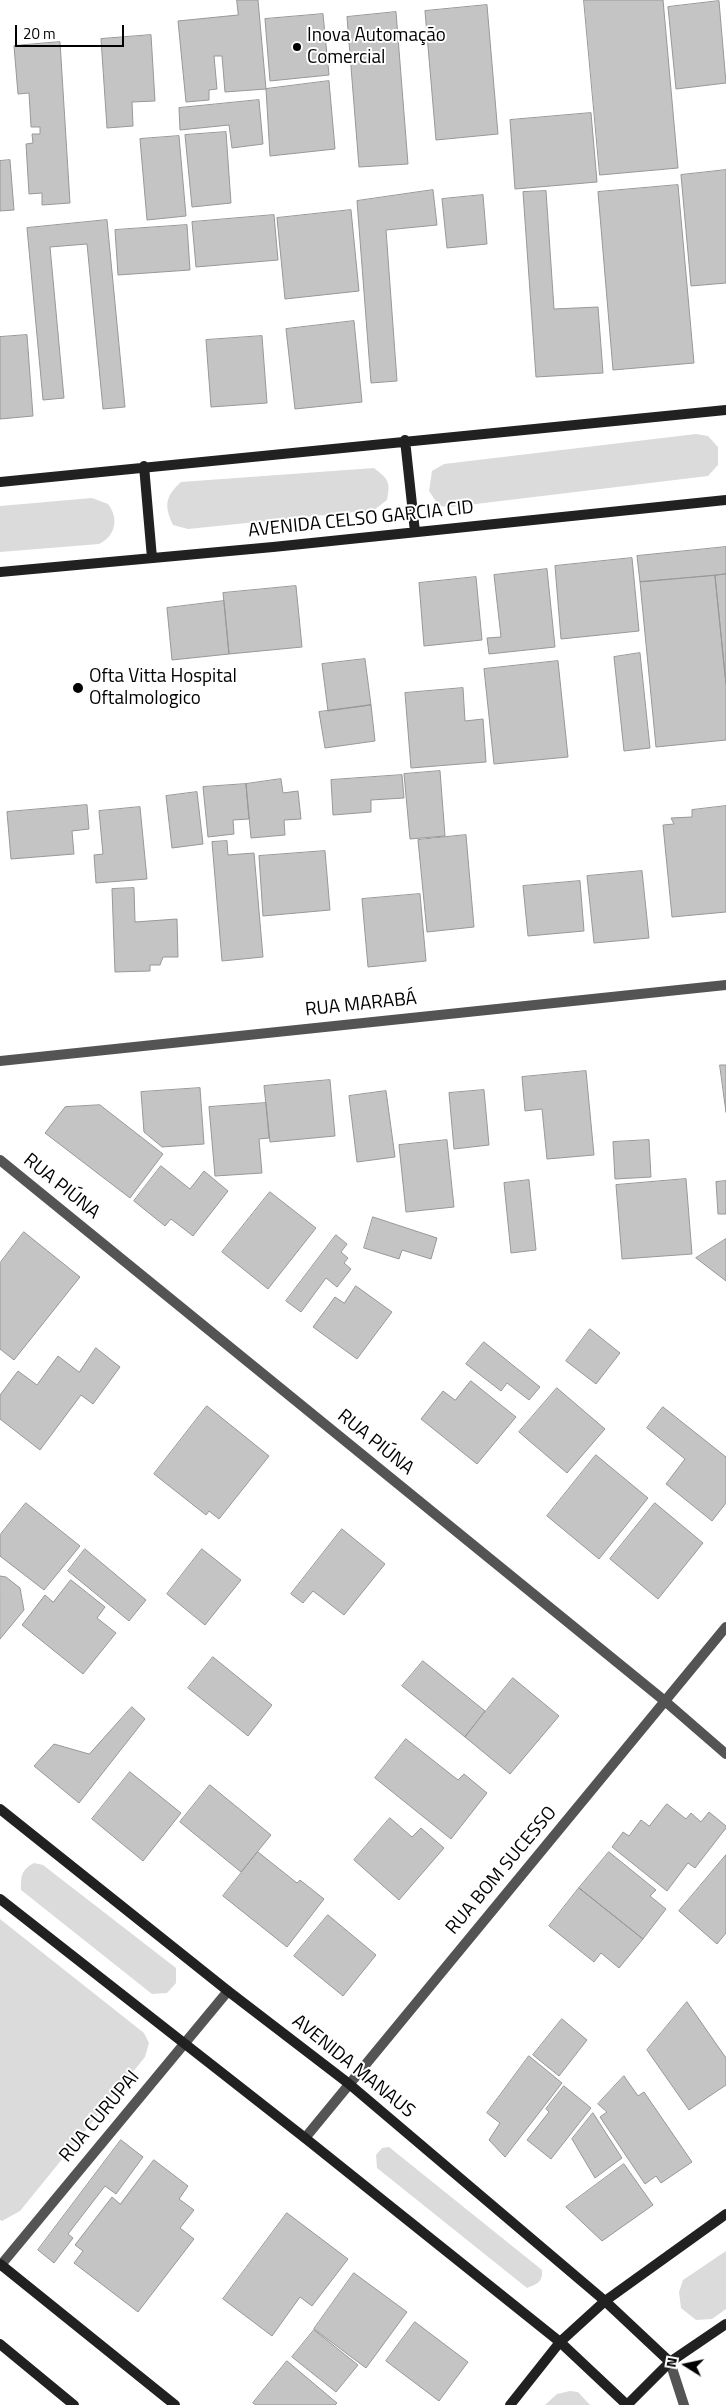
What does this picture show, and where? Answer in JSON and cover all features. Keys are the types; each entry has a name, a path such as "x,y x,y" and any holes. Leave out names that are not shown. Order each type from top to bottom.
{"street":[{"path":"0,482 404,440 726,410"},
{"path":"404,440 415,532"},
{"path":"144,466 152,558"},
{"name":"AVENIDA CELSO GARCIA CID","path":"0,572 726,500"},
{"name":"RUA MARABÁ","path":"0,1061 726,985"},
{"name":"RUA PIÚNA","path":"0,1160 666,1702 726,1754"},
{"name":"RUA BOM SUCESSO","path":"306,2138 348,2084 666,1702 726,1627"},
{"name":"AVENIDA MANAUS","path":"1,1813 348,2084 605,2301 670,2362"},
{"path":"0,1899 306,2138 560,2342 627,2405 670,2362 726,2324"},
{"name":"RUA CURUPAI","path":"0,2265 228,1991"},
{"path":"510,2405 560,2342 605,2301 726,2214"},
{"path":"0,2265 175,2405"},
{"path":"0,2344 74,2405"},
{"path":"670,2362 684,2405"}],"shaded area":[{"path":"696,434 708,436 718,447 718,465 708,476 451,507 439,506 429,491 432,471 444,464"},
{"path":"374,468 385,478 389,489 387,500 374,510 188,529 173,525 168,512 169,497 181,482"},
{"path":"92,498 108,504 114,515 112,532 105,541 99,544 0,552 0,506"},
{"path":"34,1863 43,1865 176,1968 176,1983 167,1993 152,1994 21,1890 24,1871"},
{"path":"0,1919 144,2033 149,2043 145,2057 20,2211 2,2221 0,2220"},
{"path":"389,2147 542,2270 539,2282 527,2288 377,2168 376,2155 382,2148"},
{"path":"726,2251 726,2309 712,2319 696,2320 681,2308 679,2292 683,2280"},
{"path":"570,2391 578,2392 590,2405 545,2405 557,2394"}],"building":[{"path":"237,0 258,0 266,89 225,92 222,56 214,56 217,89 209,90 209,100 186,102 178,21 238,15"},
{"path":"584,0 663,0 678,168 600,175"},
{"path":"719,1 726,83 676,89 668,7"},
{"path":"487,5 498,134 436,140 425,11"},
{"path":"396,12 408,164 359,167 347,17"},
{"name":"Inova Automação Comercial","path":"323,14 329,75 270,81 265,19"},
{"path":"151,35 155,101 132,102 133,126 107,128 101,39"},
{"path":"60,42 70,203 42,205 42,193 29,194 26,144 33,143 32,134 40,134 40,127 31,127 29,93 18,94 14,46"},
{"path":"329,81 335,149 270,156 266,89"},
{"path":"259,100 263,144 232,148 229,125 180,130 179,108"},
{"path":"591,113 597,182 515,189 510,120"},
{"path":"226,132 231,203 192,207 185,135"},
{"path":"179,136 186,216 147,220 140,139"},
{"path":"10,160 14,210 0,211 0,161"},
{"path":"726,170 726,283 691,286 681,175"},
{"path":"678,185 694,363 613,370 598,192"},
{"path":"433,190 437,225 386,230 397,381 371,383 357,201"},
{"path":"546,191 554,309 598,307 603,373 536,377 523,192"},
{"path":"483,195 487,244 447,248 442,199"},
{"path":"351,210 359,291 285,299 277,218"},
{"path":"274,215 278,260 196,267 192,222"},
{"path":"107,220 125,407 103,409 87,244 50,247 64,398 43,400 27,228"},
{"path":"187,225 190,270 118,275 115,230"},
{"path":"354,321 362,402 295,409 286,329"},
{"path":"27,335 33,416 0,419 0,337"},
{"path":"262,336 267,403 211,407 206,340"},
{"path":"726,547 726,574 640,582 637,556"},
{"path":"632,558 639,631 561,639 555,566"},
{"path":"547,569 555,647 489,654 487,638 501,637 494,575"},
{"path":"726,574 726,684 715,576"},
{"path":"715,576 726,684 726,740 656,747 640,582"},
{"path":"476,577 482,640 424,646 419,583"},
{"path":"296,586 302,647 229,654 223,593"},
{"path":"224,601 229,654 172,660 167,608"},
{"path":"640,653 650,748 624,751 614,657"},
{"path":"365,659 371,705 328,711 322,664"},
{"path":"558,661 568,757 494,764 484,669"},
{"path":"463,688 465,721 483,719 486,762 411,768 405,693"},
{"path":"371,705 375,741 325,748 319,712"},
{"path":"440,771 445,836 410,839 404,774"},
{"path":"402,775 404,798 371,800 371,812 333,815 331,780"},
{"path":"281,779 283,793 298,791 301,819 284,820 285,835 251,838 246,784"},
{"path":"246,784 249,819 233,820 234,834 208,837 203,787"},
{"path":"197,792 203,844 172,848 166,796"},
{"path":"87,805 89,829 72,831 74,854 11,859 7,812"},
{"path":"726,806 726,912 672,917 663,825 674,824 671,818 692,817 692,810"},
{"path":"140,807 147,879 96,883 94,855 103,854 99,811"},
{"path":"466,835 474,927 427,932 418,840"},
{"path":"227,841 228,855 254,853 263,957 222,961 212,842"},
{"path":"325,851 330,910 263,916 259,856"},
{"path":"642,871 649,938 594,943 587,876"},
{"path":"580,881 584,931 528,936 523,886"},
{"path":"134,888 135,922 177,919 178,957 163,957 160,965 150,965 150,971 115,972 112,889"},
{"path":"420,894 426,961 368,967 362,899"},
{"path":"720,1065 726,1065 726,1112"},
{"path":"586,1071 594,1155 547,1159 542,1109 525,1111 522,1077"},
{"path":"330,1080 335,1136 270,1142 264,1086"},
{"path":"200,1088 204,1144 162,1147 144,1132 141,1092"},
{"path":"484,1090 489,1145 454,1149 449,1093"},
{"path":"386,1091 395,1157 357,1162 349,1096"},
{"path":"266,1103 269,1138 259,1139 262,1173 215,1176 209,1107"},
{"path":"100,1105 163,1154 130,1198 45,1133 65,1107"},
{"path":"447,1140 454,1207 406,1212 399,1145"},
{"path":"649,1140 651,1177 615,1179 613,1142"},
{"path":"161,1166 190,1189 204,1171 228,1191 193,1236 171,1219 165,1226 134,1201"},
{"path":"686,1179 692,1254 622,1259 616,1185"},
{"path":"529,1180 536,1250 511,1253 504,1183"},
{"path":"726,1181 726,1214 718,1214 716,1182"},
{"path":"270,1192 316,1228 268,1289 222,1252"},
{"path":"373,1217 437,1238 431,1259 402,1250 399,1259 364,1248"},
{"path":"24,1232 80,1277 14,1360 0,1349 0,1263"},
{"path":"336,1235 347,1244 341,1252 348,1258 344,1263 351,1269 337,1287 326,1278 301,1312 286,1301"},
{"path":"726,1239 726,1281 696,1258"},
{"path":"356,1286 392,1312 357,1359 313,1327 335,1297 344,1303"},
{"path":"590,1329 620,1353 596,1384 566,1361"},
{"path":"484,1342 540,1387 529,1400 507,1383 501,1391 466,1364"},
{"path":"96,1348 120,1367 93,1404 81,1395 40,1450 0,1419 0,1395 18,1371 37,1385 58,1356 79,1372"},
{"path":"471,1381 516,1417 477,1464 421,1419 443,1391 455,1400"},
{"path":"557,1388 605,1429 567,1473 519,1432"},
{"path":"207,1406 269,1456 219,1519 209,1511 206,1515 154,1474"},
{"path":"663,1407 726,1457 726,1503 712,1521 666,1484 685,1459 647,1428"},
{"path":"596,1455 648,1498 599,1559 547,1516"},
{"path":"26,1503 80,1546 44,1590 0,1556 0,1535"},
{"path":"655,1503 703,1543 658,1599 610,1559"},
{"path":"342,1529 385,1564 344,1615 313,1591 303,1603 291,1594"},
{"path":"85,1549 146,1600 129,1621 68,1571"},
{"path":"202,1549 241,1580 205,1625 167,1594"},
{"path":"0,1576 6,1577 20,1588 24,1610 0,1639"},
{"path":"71,1580 105,1607 97,1618 116,1633 83,1674 22,1625 45,1595 53,1602"},
{"path":"213,1657 272,1705 248,1736 188,1688"},
{"path":"423,1661 485,1711 465,1737 402,1686"},
{"path":"513,1678 559,1716 510,1774 465,1737"},
{"path":"132,1707 145,1719 79,1803 34,1766 54,1744 89,1754"},
{"path":"406,1739 458,1780 464,1774 487,1793 451,1839 375,1778"},
{"path":"130,1772 181,1813 143,1861 92,1819"},
{"path":"210,1785 271,1835 241,1872 180,1822"},
{"path":"667,1804 686,1819 691,1813 701,1822 709,1812 726,1828 695,1868 688,1863 667,1891 612,1847 623,1832 629,1836 641,1820 649,1826"},
{"path":"390,1818 412,1837 421,1828 444,1848 399,1900 354,1860"},
{"path":"258,1852 297,1883 300,1880 324,1899 287,1947 223,1896"},
{"path":"609,1852 656,1890 650,1896 666,1909 643,1939 579,1888"},
{"path":"726,1855 726,1933 717,1944 679,1911"},
{"path":"579,1888 643,1939 619,1968 601,1953 594,1962 549,1926"},
{"path":"328,1915 376,1955 343,1996 294,1956"},
{"path":"687,2002 726,2058 726,2085 689,2110 647,2050"},
{"path":"562,2019 587,2040 559,2076 533,2055"},
{"path":"529,2056 562,2083 505,2157 489,2140 500,2123 487,2113"},
{"path":"624,2076 638,2096 644,2092 692,2162 661,2183 656,2176 645,2184 600,2117 607,2112 598,2104"},
{"path":"564,2086 591,2108 551,2159 527,2140 549,2112 546,2109"},
{"path":"593,2113 622,2158 595,2178 572,2139"},
{"path":"121,2140 143,2157 116,2194 105,2186 68,2234 73,2238 54,2263 38,2250"},
{"path":"154,2160 188,2186 179,2199 194,2210 180,2228 194,2239 138,2312 74,2263 83,2251 75,2245 112,2197 120,2204"},
{"path":"624,2164 653,2205 602,2241 566,2207"},
{"path":"287,2213 348,2259 312,2306 300,2297 272,2336 223,2299"},
{"path":"354,2273 407,2312 366,2368 314,2329"},
{"path":"415,2322 468,2362 439,2401 386,2361"},
{"path":"314,2330 358,2365 336,2392 292,2357"},
{"path":"287,2361 337,2403 335,2405 256,2405 253,2403"}],"place":[{"name":"Inova Automação Comercial","path":"297,47"},
{"name":"Ofta Vitta Hospital Oftalmologico","path":"78,688"}]}
